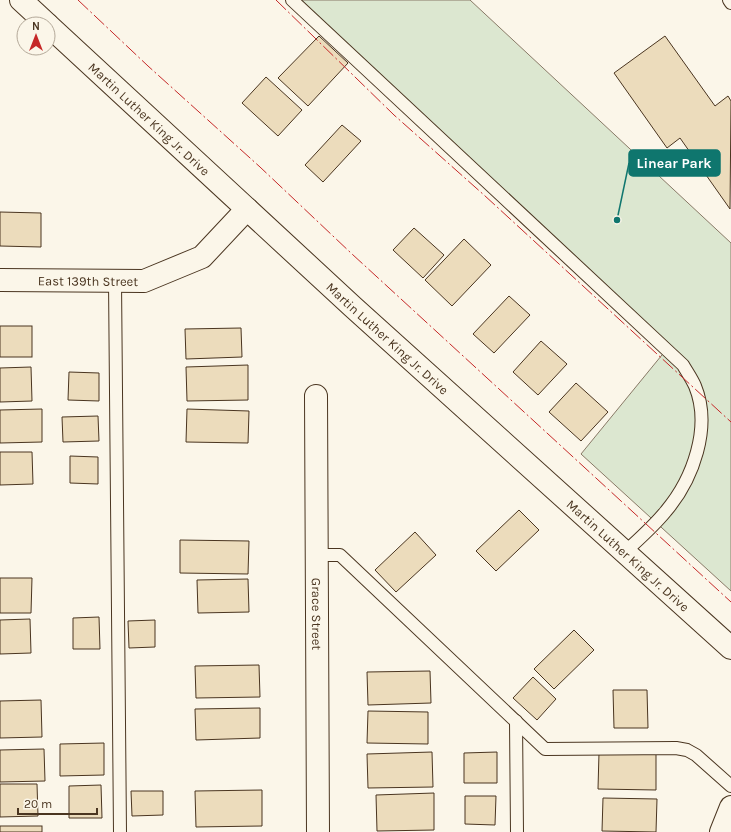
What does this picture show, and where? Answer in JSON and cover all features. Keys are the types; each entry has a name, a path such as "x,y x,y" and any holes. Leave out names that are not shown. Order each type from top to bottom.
{"main road":[{"name":"Martin Luther King Jr. Drive","path":"21,0 39,16"},
{"name":"Martin Luther King Jr. Drive","path":"56,31 353,307 731,648"},
{"name":"East 139th Street","path":"0,280 144,281 202,257 247,209"},
{"name":"Grace Street","path":"316,396 318,832"},
{"path":"721,832 731,807"}],"lane":[{"path":"292,0 683,365 695,386 700,410 702,424 699,446 692,467 681,490 666,511 625,552"},
{"path":"115,281 120,832"},
{"path":"317,555 340,555 545,749 676,748 687,750 696,755 731,786"},
{"path":"516,721 517,832"}],"green space":[{"path":"292,0 470,0 731,243 731,591 581,454 666,350"}],"building":[{"path":"319,36 348,63 308,106 278,78"},
{"path":"665,36 715,106 728,96 731,101 730,209 680,138 667,148 614,73"},
{"path":"266,77 302,110 278,136 242,103"},
{"path":"342,125 361,141 323,182 305,165"},
{"path":"0,212 41,213 41,247 0,246"},
{"path":"414,228 444,255 423,278 393,250"},
{"path":"464,239 491,265 452,306 425,280"},
{"path":"509,296 530,315 494,353 473,334"},
{"path":"0,326 32,326 32,357 0,357"},
{"path":"241,328 242,357 186,359 185,329"},
{"path":"541,341 567,364 538,395 513,372"},
{"path":"248,365 248,400 187,401 186,367"},
{"path":"31,367 32,401 0,402 0,368"},
{"path":"69,372 99,373 99,401 68,400"},
{"path":"576,383 608,412 581,441 549,412"},
{"path":"42,409 42,442 0,443 0,410"},
{"path":"187,409 249,411 248,443 186,442"},
{"path":"98,416 99,441 63,442 62,417"},
{"path":"0,452 32,452 33,484 0,485"},
{"path":"70,456 98,457 98,484 70,483"},
{"path":"519,510 539,530 496,571 476,551"},
{"path":"415,532 436,555 396,592 375,570"},
{"path":"180,540 249,541 248,574 180,573"},
{"path":"0,578 32,578 31,613 0,613"},
{"path":"248,579 249,612 198,613 197,580"},
{"path":"99,617 100,649 73,649 73,618"},
{"path":"30,619 31,653 0,654 0,620"},
{"path":"155,620 155,647 129,648 128,621"},
{"path":"574,630 594,650 554,689 534,669"},
{"path":"259,665 260,697 196,698 195,666"},
{"path":"430,671 431,703 368,705 367,672"},
{"path":"533,677 556,699 537,720 513,698"},
{"path":"613,690 647,690 648,728 614,728"},
{"path":"41,700 42,737 0,738 0,701"},
{"path":"260,708 260,738 196,740 195,709"},
{"path":"368,711 428,712 428,744 367,743"},
{"path":"104,743 104,775 60,776 60,744"},
{"path":"44,749 45,781 0,782 0,750"},
{"path":"432,752 433,787 368,788 367,754"},
{"path":"497,752 497,783 464,783 464,753"},
{"path":"599,753 656,754 656,790 598,789"},
{"path":"0,784 37,784 38,816 0,817"},
{"path":"101,785 102,818 69,818 69,786"},
{"path":"262,790 262,826 196,827 195,791"},
{"path":"131,791 163,791 163,815 132,816"},
{"path":"434,793 434,830 377,831 376,795"},
{"path":"465,796 496,796 495,825 465,824"},
{"path":"603,798 657,799 656,832 602,831"},
{"path":"0,826 42,826 42,832 0,832"}],"power":[{"path":"78,0 731,602"},
{"path":"276,0 394,115 484,195 731,422"}],"place":[{"name":"Linear Park","path":"617,220"}]}
